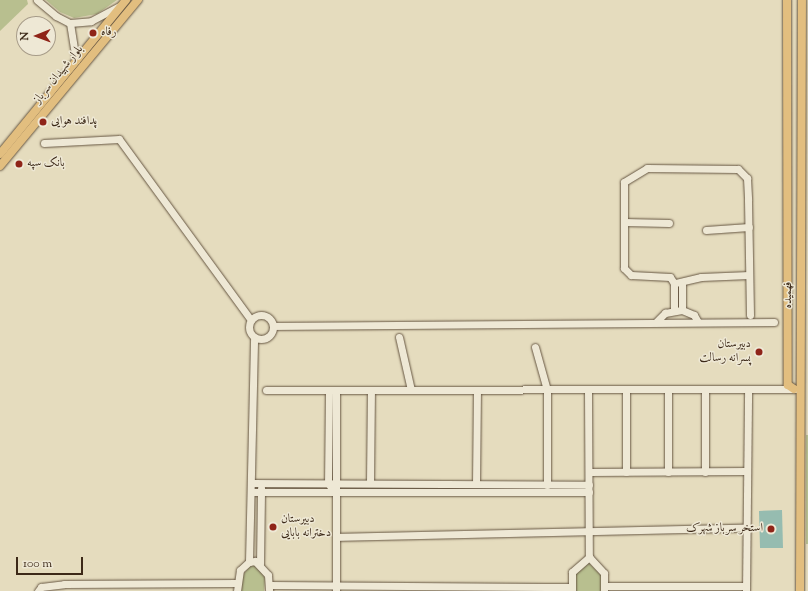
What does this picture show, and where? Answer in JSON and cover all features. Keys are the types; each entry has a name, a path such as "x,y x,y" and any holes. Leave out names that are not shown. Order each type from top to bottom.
{"main road":[{"name":"بلوار شهیدان سرباز","path":"0,166 138,0"},
{"name":"فهمیده","path":"787,0 788,385 797,389"},
{"name":"فهمیده","path":"800,591 797,389 802,0"},
{"name":"بلوار شهیدان سرباز","path":"0,154 125,1"}],"street":[{"path":"36,0 56,16 70,23 96,19 125,1"},
{"path":"70,23 76,61"},
{"path":"44,143 118,140 251,320"},
{"path":"674,310 674,283 670,277 631,275 624,268 624,182 635,173 647,168 738,169 747,178 750,314"},
{"path":"624,222 669,223"},
{"path":"706,230 749,227"},
{"path":"674,283 682,283 701,277 749,274"},
{"path":"682,283 682,310"},
{"path":"656,322 660,317 674,310 682,310 694,315 698,322"},
{"path":"251,320 262,315 269,318 273,326 272,334 266,339 254,338"},
{"path":"249,562 252,492 254,338 249,328 251,320"},
{"path":"273,326 774,322"},
{"path":"399,337 411,390"},
{"path":"535,347 547,390 547,485"},
{"path":"626,389 626,472"},
{"path":"668,389 668,472"},
{"path":"705,389 705,472"},
{"path":"588,390 589,557 604,573 604,588 746,589 748,389"},
{"path":"266,390 797,389"},
{"path":"370,484 371,390"},
{"path":"476,484 477,390"},
{"path":"333,391 328,483 336,492"},
{"path":"333,391 336,483 336,588"},
{"path":"589,472 747,472"},
{"path":"252,483 547,485 589,489"},
{"path":"260,564 262,483"},
{"path":"252,492 589,489"},
{"path":"336,537 747,528"},
{"path":"38,591 41,587 64,584 237,587 240,570 249,562 255,561 260,564 268,575 269,588 572,589 572,572 589,557"}],"green space":[{"path":"0,0 27,0 28,4 0,31"},
{"path":"46,0 117,0 97,14 74,18 60,12"},
{"path":"806,435 808,435 808,544 806,544"},
{"path":"589,563 601,575 601,591 575,591 575,573"},
{"path":"250,566 256,566 262,571 265,579 264,591 241,591 243,575"}],"water":[{"name":"استخر سرباز شهرک","path":"782,510 783,548 760,548 759,511"}],"place":[{"name":"رفاه","path":"93,33"},
{"name":"پدافند هوایی","path":"43,122"},
{"name":"بانک سپه","path":"19,164"},
{"name":"دبیرستان پسرانه رسالت","path":"759,352"},
{"name":"دبیرستان دخترانه بابایی","path":"273,527"},
{"name":"استخر سرباز شهرک","path":"771,529"}]}
